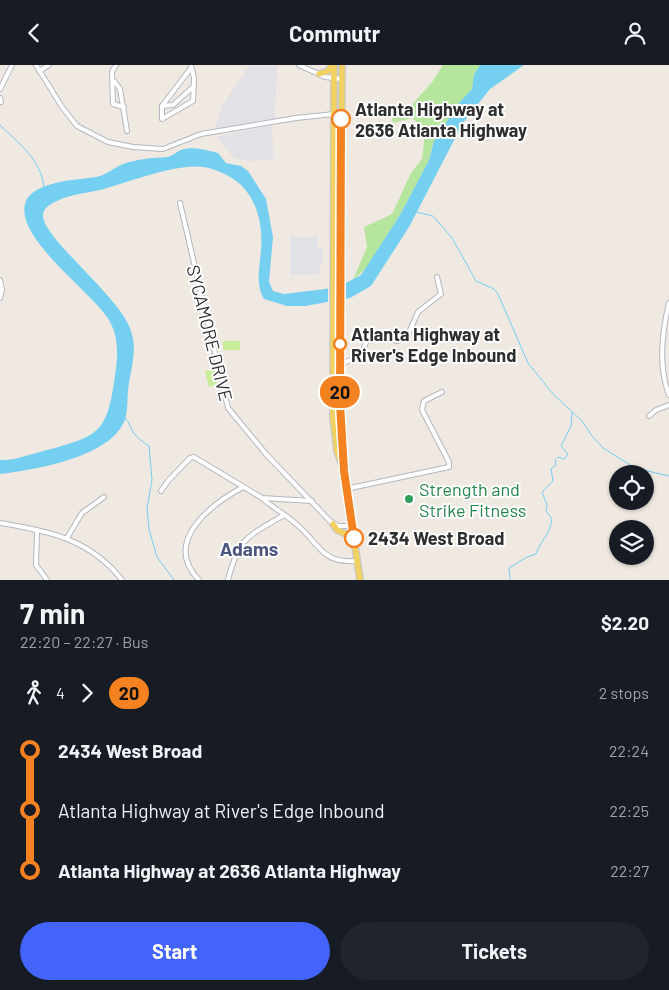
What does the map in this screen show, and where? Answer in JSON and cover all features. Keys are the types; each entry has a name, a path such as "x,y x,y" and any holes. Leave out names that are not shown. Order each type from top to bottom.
{"main road":[{"path":"319,74 328,71 333,65"},
{"path":"333,65 332,395 333,426 344,471"},
{"path":"342,65 340,395 344,471 360,580"},
{"path":"332,395 340,395"},
{"path":"333,524 337,530 354,538"}],"street":[{"path":"0,89 12,65"},
{"path":"36,65 77,126 108,142 133,147 163,149 201,134 296,118 334,114"},
{"path":"39,71 48,65"},
{"path":"116,65 112,72 114,81 113,104 124,107"},
{"path":"299,65 334,79 342,79"},
{"path":"191,67 194,86 193,101 162,119 162,106 191,67"},
{"path":"114,81 120,89 127,131"},
{"path":"162,106 172,105 194,86"},
{"name":"SYCAMORE DRIVE","path":"180,203 228,408 266,454 333,524"},
{"path":"340,364 359,357 367,338 371,334 380,333 395,341 407,337 418,312 441,294 437,277"},
{"path":"0,280 2,290 0,298"},
{"path":"669,303 662,359 669,395"},
{"path":"662,359 669,359"},
{"path":"346,489 448,467 449,461 422,410 423,403 427,398 442,392"},
{"path":"650,417 656,410 669,405"},
{"path":"161,491 168,481 194,457 262,498 297,525 316,546 335,559 357,561"},
{"path":"199,580 190,569 184,549 189,536 211,507 243,487"},
{"path":"67,538 82,513 104,497"},
{"path":"262,498 312,501"},
{"path":"228,580 234,556 240,544 284,515"},
{"path":"0,523 67,538 89,548 122,580"},
{"path":"333,524 341,527 352,526"},
{"path":"37,531 36,565 47,580"}],"shaded area":[{"path":"250,65 277,66 275,119 214,130 223,105"},
{"path":"272,125 274,159 249,161 234,158 217,137"},
{"path":"290,237 318,237 318,248 322,248 322,261 318,274 290,275"}],"green space":[{"path":"443,65 480,65 474,75 472,89 459,103 434,141 429,160 400,215 366,268 353,280 367,247 364,227 392,214 411,173 422,159 424,141 419,124 412,118 393,123 392,118 409,108 433,81"},
{"path":"223,341 240,341 240,350 223,350"},
{"path":"214,369 217,384 209,387 205,371"}],"water":[{"path":"480,65 524,65 490,89 463,123 409,227 371,286 350,298 305,306 287,306 264,299 259,281 261,232 255,206 240,184 227,175 212,169 193,166 168,170 101,190 77,194 54,202 46,208 43,215 46,225 68,253 113,302 131,331 134,353 127,412 123,424 114,436 101,446 85,454 49,465 0,474 0,460 15,459 59,447 87,437 96,431 108,411 116,368 115,333 109,320 100,308 57,265 32,233 25,218 25,204 29,196 45,186 100,176 128,162 167,157 190,148 218,153 226,163 241,166 248,171 266,199 273,237 269,282 273,291 284,294 325,289 344,284 361,275 400,215 429,160 434,141 459,103 472,89 474,75"}],"pier":[{"path":"345,281 345,302 328,304 328,286"}],"waterway":[{"path":"0,125 34,160 39,168 44,187"},
{"path":"416,212 433,216 452,238 476,281 494,289 498,294 528,363 553,394 582,421 603,448 635,468 669,476"},
{"path":"510,580 509,568 536,554 549,530 552,519 546,511 547,505 542,492 553,481 551,469 556,465 555,460 558,457 564,459 568,454 561,446 571,426 572,413"},
{"path":"125,418 140,440 149,446 152,480 147,508 149,529 157,557 174,580"}],"bus line":[{"name":"20","path":"341,119 340,404 344,471 354,538"}],"place":[{"name":"Atlanta Highway at 2636 Atlanta Highway","path":"341,119"},
{"name":"Atlanta Highway at River's Edge Inbound","path":"340,344"},
{"name":"Strength and Strike Fitness","path":"409,499"},
{"name":"2434 West Broad","path":"354,538"}],"district":[{"name":"Adams","path":"249,548"}]}
